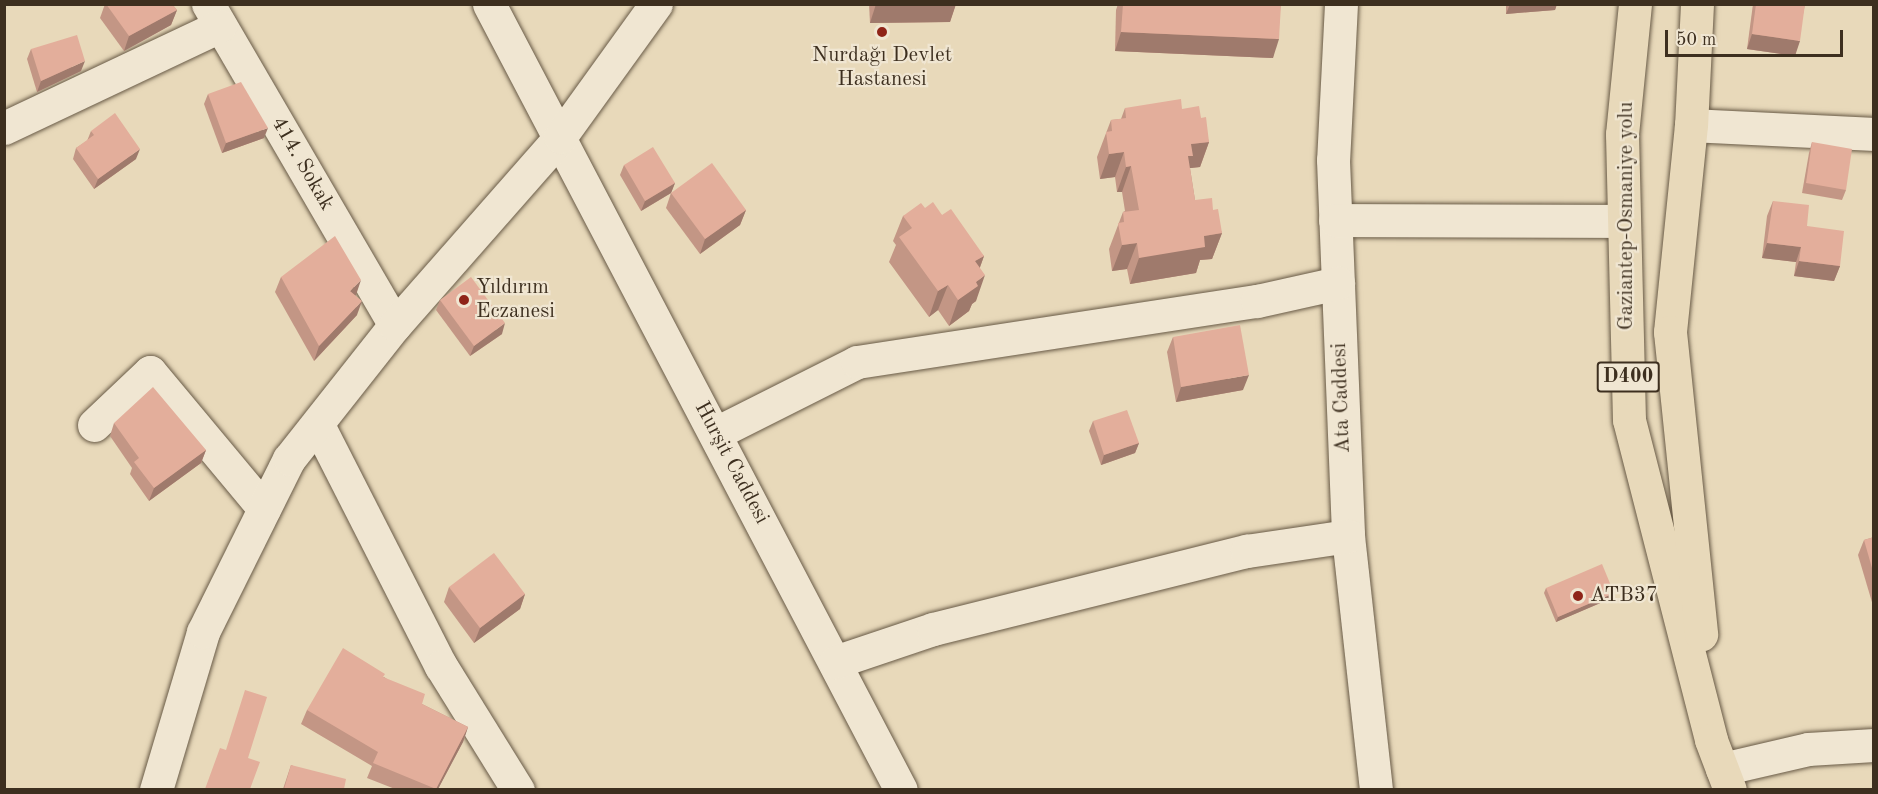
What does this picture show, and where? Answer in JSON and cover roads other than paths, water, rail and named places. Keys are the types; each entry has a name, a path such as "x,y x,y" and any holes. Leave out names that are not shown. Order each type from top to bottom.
{"highway":[{"name":"Gaziantep-Osmaniye yolu","path":"1635,4 1622,134 1629,420 1721,766"},
{"name":"Gaziantep-Osmaniye yolu","path":"1697,4 1691,125 1670,332 1721,766"}],"street":[{"name":"Hurşit Caddesi","path":"489,4 901,789"},
{"path":"156,789 202,632 289,459 395,325 560,137 656,4"},
{"name":"Ata Caddesi","path":"1341,4 1333,160 1348,536 1376,789"},
{"path":"4,128 214,15"},
{"name":"414. Sokak","path":"214,15 395,325"},
{"path":"1691,125 1874,134"},
{"path":"1335,220 1624,221"},
{"path":"716,433 857,362 1257,301 1338,283"},
{"path":"94,425 150,372 264,508"},
{"path":"318,425 441,666 518,789"},
{"path":"835,662 933,629 1248,551 1348,536"},
{"path":"1721,766 1808,750 1874,745"}],"place":[{"name":"Nurdağı Devlet Hastanesi","path":"882,32"},
{"name":"Yıldırım Eczanesi","path":"464,300"},
{"name":"ATB37","path":"1578,596"}]}
